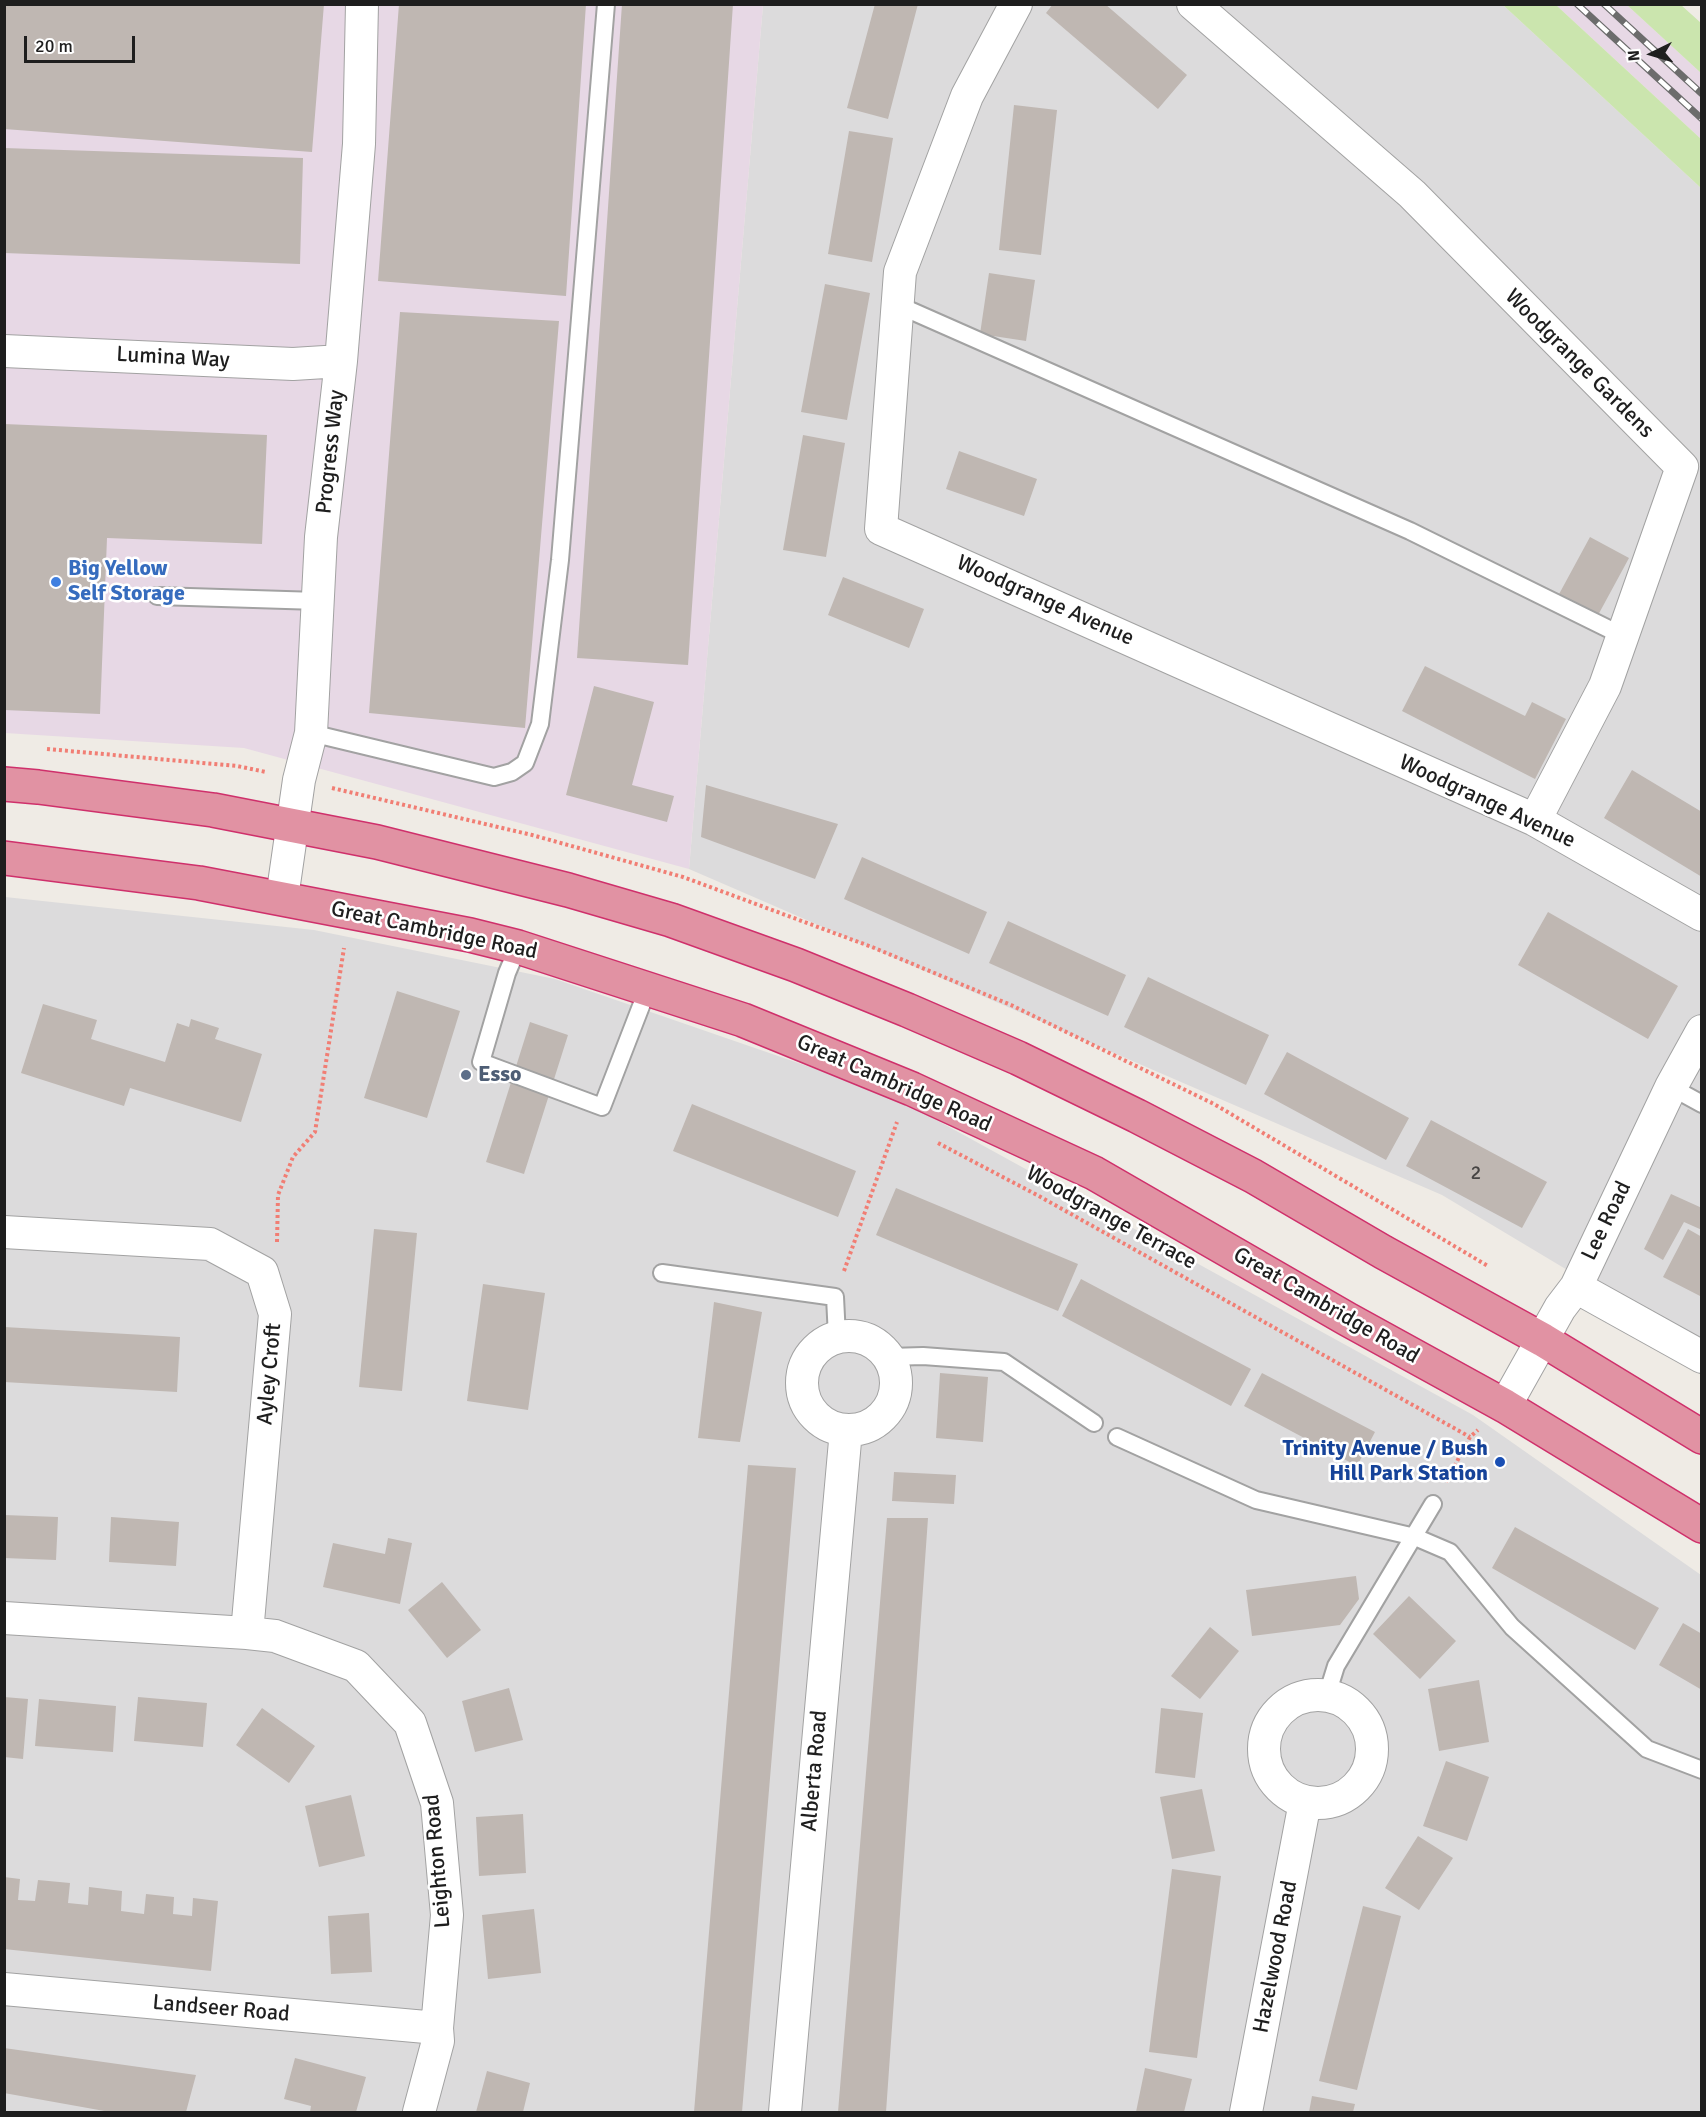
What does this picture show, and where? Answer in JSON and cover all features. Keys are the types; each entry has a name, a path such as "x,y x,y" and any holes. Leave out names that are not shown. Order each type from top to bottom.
{"highway":[{"path":"4,784 213,810 377,842 568,890 671,920 796,965 1018,1058 1148,1121 1253,1176 1383,1252 1543,1340 1701,1437"},
{"name":"Great Cambridge Road","path":"4,858 199,883 470,935 518,946 743,1020 912,1089 1094,1173 1347,1319 1505,1406 1701,1526"}],"street":[{"name":"Progress Way","path":"282,898 299,780 311,733 321,537 341,361 359,144 362,4"},
{"name":"Woodgrange Avenue","path":"1017,4 967,96 900,272 881,529 1535,820 1701,915"},
{"name":"Woodgrange Gardens","path":"1193,4 1412,194 1682,467 1605,686 1535,820"},
{"name":"Lumina Way","path":"4,351 292,364 341,361"},
{"name":"Lee Road","path":"1505,1406 1560,1308 1576,1287 1671,1087 1701,1031"},
{"name":"Ayley Croft","path":"4,1232 210,1244 262,1272 275,1314 247,1633"},
{"path":"1576,1287 1701,1357"},
{"path":"852,1335 866,1338 879,1346 889,1357 895,1371 896,1386 893,1400 885,1413 874,1423 860,1429 846,1430 831,1427 809,1408 803,1394 802,1379 805,1365 812,1352 823,1343 837,1337 852,1335"},
{"name":"Alberta Road","path":"785,2112 846,1430"},
{"name":"Leighton Road","path":"4,1618 275,1636 356,1666 410,1723 437,1803 447,1915 437,2028 438,2041 419,2112"},
{"path":"1308,1695 1327,1695 1343,1701 1357,1711 1367,1726 1371,1742 1371,1760 1365,1776 1354,1789 1340,1798 1323,1803 1305,1802 1288,1794 1275,1782 1266,1765 1264,1747 1267,1729 1277,1713 1291,1701 1308,1695"},
{"name":"Hazelwood Road","path":"1246,2112 1305,1802"},
{"name":"Landseer Road","path":"4,1989 437,2028"}],"lane":[{"path":"311,733 494,777 512,772 525,763 540,724 560,560 606,4"},
{"path":"898,304 1410,531 1623,636"},
{"path":"157,596 318,601"},
{"path":"518,946 507,973 481,1062 602,1107 648,988"},
{"path":"1671,1087 1701,1104"},
{"path":"662,1273 835,1298 837,1337"},
{"path":"889,1357 924,1356 1004,1362 1094,1423"},
{"path":"1117,1437 1256,1500 1415,1537 1450,1552 1512,1627 1647,1749 1701,1770"},
{"path":"1327,1695 1336,1666 1433,1504"}],"path":[{"path":"37,749 92,752 249,768"},
{"path":"277,1243 278,1195 293,1157 315,1132 345,941"},
{"path":"835,1298 897,1122 886,1118"},
{"name":"Woodgrange Terrace","path":"937,1143 1047,1200 1470,1437"},
{"path":"1433,1504 1470,1437 1505,1406"}],"shaded area":[{"path":"4,5 763,5 689,869 244,748 5,733"},
{"path":"763,5 1503,5 1701,188 1701,1350 1442,1195 689,869"},
{"path":"1556,5 1627,5 1701,73 1701,139"},
{"path":"5,897 314,930 555,979 891,1095 1473,1415 1701,1575 1701,2112 5,2112"}],"green space":[{"path":"1503,5 1556,5 1701,139 1701,188"},
{"path":"1627,5 1681,5 1701,23 1701,73"}],"building":[{"path":"4,4 324,4 312,152 4,129"},
{"path":"399,4 586,4 566,296 378,281"},
{"path":"622,4 733,4 688,665 577,658"},
{"path":"875,4 918,4 888,119 847,108"},
{"path":"1053,4 1105,4 1187,75 1158,109 1046,13"},
{"path":"1014,105 1057,110 1041,255 999,250"},
{"path":"849,131 893,138 872,262 828,254"},
{"path":"4,148 303,158 300,264 4,253"},
{"path":"989,273 1035,280 1026,341 980,334"},
{"path":"825,284 870,293 847,420 801,412"},
{"path":"400,312 559,321 525,728 369,713"},
{"path":"4,424 267,435 262,544 107,538 100,714 4,710"},
{"path":"803,435 845,443 826,557 783,550"},
{"path":"959,451 1037,479 1024,516 946,489"},
{"path":"1590,537 1629,558 1597,617 1558,596"},
{"path":"843,577 924,609 909,648 828,615"},
{"path":"1425,666 1525,716 1532,702 1566,719 1535,779 1402,711"},
{"path":"594,686 654,702 632,785 674,796 667,822 566,795"},
{"path":"1632,770 1702,812 1702,877 1604,818"},
{"path":"706,785 838,824 815,879 701,837"},
{"path":"862,857 987,912 969,954 844,899"},
{"path":"1548,912 1678,986 1648,1039 1518,965"},
{"path":"1008,921 1126,975 1108,1016 989,963"},
{"path":"1148,977 1269,1035 1246,1085 1124,1027"},
{"path":"397,991 460,1011 427,1118 364,1098"},
{"path":"43,1004 97,1020 91,1039 165,1062 177,1023 189,1027 191,1019 219,1028 215,1039 262,1054 241,1122 130,1088 124,1106 21,1073"},
{"path":"530,1022 568,1035 524,1174 486,1162"},
{"path":"1287,1052 1409,1118 1386,1160 1264,1094"},
{"path":"692,1104 856,1171 838,1217 673,1151"},
{"path":"1431,1120 1547,1182 1522,1228 1406,1166"},
{"path":"896,1188 1078,1264 1058,1311 876,1235"},
{"path":"1671,1194 1702,1208 1702,1230 1684,1222 1663,1260 1644,1249"},
{"path":"374,1229 417,1233 402,1391 359,1387"},
{"path":"1688,1229 1702,1237 1702,1297 1663,1277"},
{"path":"1081,1279 1251,1369 1231,1406 1062,1316"},
{"path":"483,1284 545,1293 528,1410 467,1401"},
{"path":"714,1302 762,1312 740,1442 698,1438"},
{"path":"4,1327 180,1337 177,1392 4,1382"},
{"path":"940,1373 988,1377 983,1442 936,1438"},
{"path":"1262,1373 1375,1432 1357,1466 1244,1406"},
{"path":"748,1465 796,1468 742,2112 694,2112"},
{"path":"894,1472 956,1475 954,1504 892,1501"},
{"path":"4,1515 58,1517 56,1560 4,1558"},
{"path":"111,1517 179,1522 176,1566 109,1562"},
{"path":"887,1518 928,1518 886,2112 838,2112"},
{"path":"1515,1527 1659,1608 1635,1650 1492,1568"},
{"path":"388,1538 412,1543 400,1604 323,1587 333,1543 385,1554"},
{"path":"1356,1576 1359,1599 1340,1625 1252,1636 1246,1590"},
{"path":"442,1582 481,1630 447,1658 408,1610"},
{"path":"1409,1596 1456,1641 1420,1679 1373,1634"},
{"path":"1683,1623 1702,1634 1702,1690 1659,1665"},
{"path":"1210,1627 1239,1651 1200,1699 1171,1676"},
{"path":"1479,1680 1489,1742 1439,1751 1428,1689"},
{"path":"509,1688 523,1740 475,1752 462,1701"},
{"path":"4,1697 28,1699 23,1759 4,1757"},
{"path":"138,1697 207,1703 203,1747 134,1741"},
{"path":"39,1699 116,1706 113,1752 35,1746"},
{"path":"262,1708 315,1746 289,1783 236,1745"},
{"path":"1161,1708 1203,1713 1195,1778 1155,1773"},
{"path":"1446,1761 1489,1777 1467,1841 1423,1826"},
{"path":"1202,1789 1215,1851 1172,1859 1160,1797"},
{"path":"351,1795 365,1856 319,1867 305,1806"},
{"path":"523,1814 526,1873 479,1876 476,1817"},
{"path":"1418,1836 1453,1858 1419,1910 1385,1888"},
{"path":"1172,1869 1221,1876 1197,2058 1149,2052"},
{"path":"4,1877 20,1879 18,1900 35,1901 38,1880 70,1883 68,1903 88,1905 89,1887 122,1891 121,1911 144,1914 146,1894 174,1897 173,1914 192,1916 193,1898 218,1901 211,1971 4,1949"},
{"path":"1363,1906 1401,1916 1357,2090 1319,2081"},
{"path":"534,1909 541,1973 488,1979 482,1915"},
{"path":"369,1913 372,1972 331,1974 328,1916"},
{"path":"4,2048 196,2075 186,2112 110,2112 4,2093"},
{"path":"295,2058 366,2077 356,2112 310,2112 311,2106 284,2099"},
{"path":"1145,2068 1192,2079 1184,2112 1136,2112"},
{"path":"487,2071 530,2083 523,2112 476,2112"},
{"path":"1312,2096 1355,2104 1353,2112 1309,2112"}],"railway":[{"path":"1577,4 1702,119"},
{"path":"1604,4 1702,94"}],"place":[{"name":"Big Yellow Self Storage","path":"56,582"},
{"name":"Esso","path":"466,1075"},
{"name":"Trinity Avenue / Bush Hill Park Station","path":"1500,1462"}]}
